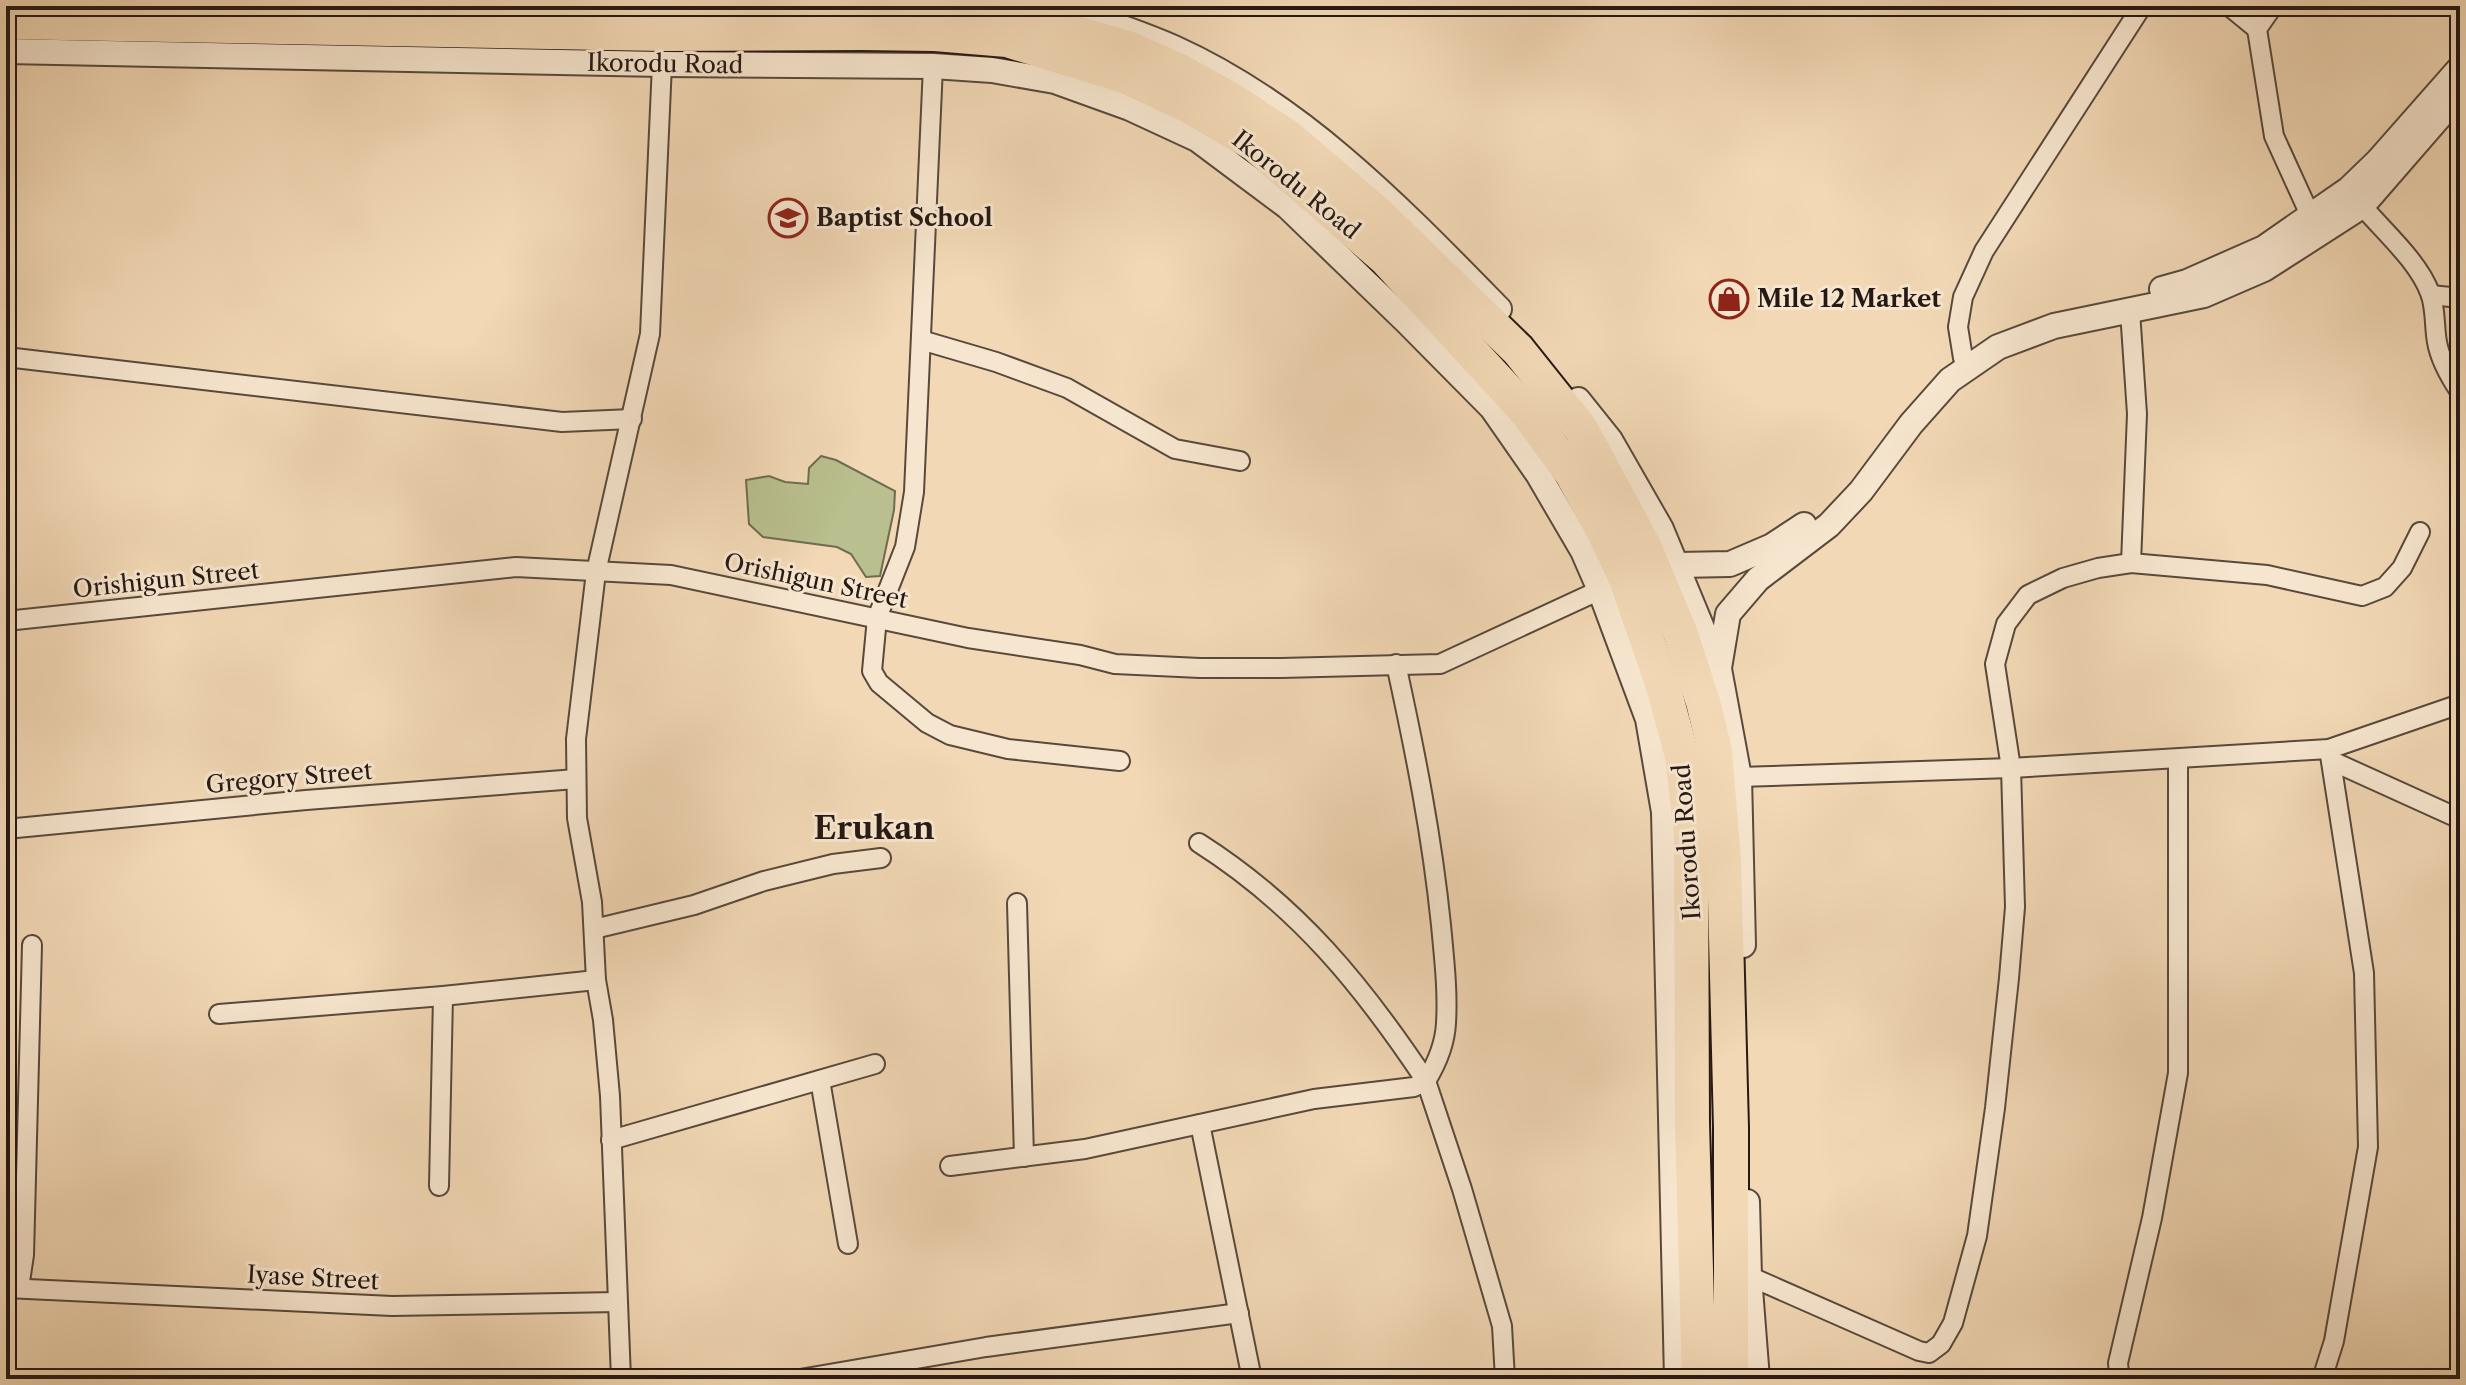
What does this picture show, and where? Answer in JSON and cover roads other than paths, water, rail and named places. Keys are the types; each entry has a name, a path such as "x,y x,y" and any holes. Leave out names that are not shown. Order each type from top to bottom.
{"highway":[{"name":"Ikorodu Road","path":"543,6 749,9 936,7 1013,15 1128,48 1180,71 1288,137 1425,258 1518,350 1581,429 1644,546 1680,632 1715,751 1724,860 1731,1128 1714,1321 1699,1379"},
{"name":"Ikorodu Road","path":"6,22 663,34 876,33 1007,40 1127,77 1187,105 1254,144 1386,259 1525,410 1572,474 1626,579 1663,686 1682,756 1691,833 1692,1123 1714,1321 1731,1379"},
{"path":"1676,1269 1692,1123"},
{"path":"1731,1128 1749,1276"}],"street":[{"name":"Ikorodu Road","path":"1054,6 1109,22 1198,61 1253,92 1344,159 1419,227 1536,348 1610,440 1661,529 1719,669 1739,777 1749,1276 1757,1379"},
{"path":"1963,358 1958,327 1963,297 1984,251 2142,6"},
{"path":"2229,6 2257,29 2274,136 2310,215"},
{"path":"2257,29 2273,6"},
{"name":"Ikorodu Road","path":"6,51 933,66 992,70 1055,81 1130,108 1197,139 1288,207 1492,408 1546,487 1583,551 1648,719 1664,812 1677,1379"},
{"path":"621,1379 603,1020 596,980 592,902 577,818 576,739 596,572 650,334 662,64"},
{"path":"933,66 915,481 911,517 895,578 877,618 872,671 879,683 896,699 927,723 950,735 1008,749 1120,761"},
{"path":"1678,565 1730,564 1772,546 1820,514 1848,483 1880,438 1921,393 2001,332 2058,311 2187,282 2264,248 2310,215 2355,198 2378,161 2460,68"},
{"path":"1719,669 1728,614 1758,579 1829,525 1861,491 1911,424 1950,380 1998,347 2054,326 2204,295 2264,269 2355,198 2460,93"},
{"path":"2355,198 2416,265 2431,295 2437,345 2447,372 2460,392"},
{"path":"2431,295 2460,298"},
{"path":"2130,311 2137,414 2131,563"},
{"path":"921,340 996,362 1067,388 1175,449 1240,461"},
{"path":"6,357 562,422 632,419"},
{"path":"1749,1276 1919,1351 1929,1353 1941,1344 1953,1323 1977,1236 1995,1108 2015,907 2011,768 1995,664 2006,624 2028,595 2063,578 2131,563 2267,575 2362,596 2385,587 2402,568 2420,532"},
{"name":"Orishigun Street","path":"6,621 516,567 671,575 1115,664 1200,668 1440,664 1600,590"},
{"path":"950,1166 1085,1149 1314,1099 1414,1087 1426,1081 1441,1051 1446,1025 1443,946 1423,788 1396,664"},
{"path":"1739,777 2330,755 2460,704"},
{"path":"2330,755 2460,819"},
{"path":"2322,1379 2334,1341 2368,1147 2364,973 2330,755"},
{"path":"2125,1379 2119,1373 2118,1363 2152,1218 2178,1073 2178,759"},
{"name":"Gregory Street","path":"6,829 306,800 576,779"},
{"path":"1199,843 1236,866 1316,936 1381,1013 1426,1081 1502,1326 1505,1379"},
{"path":"594,929 694,905 764,881 833,864 881,858"},
{"path":"1017,903 1024,1157"},
{"path":"13,1288 24,1255 32,945"},
{"path":"219,1014 596,980"},
{"path":"439,1186 443,996"},
{"path":"611,1140 875,1064"},
{"path":"820,1080 848,1244"},
{"path":"1200,1124 1252,1379"},
{"name":"Iyase Street","path":"13,1288 392,1306 617,1302"},
{"path":"800,1379 986,1347 1239,1313"}],"place":[{"name":"Baptist School","path":"788,218"},
{"name":"Mile 12 Market","path":"1729,299"}],"district":[{"name":"Erukan","path":"874,828"}]}
